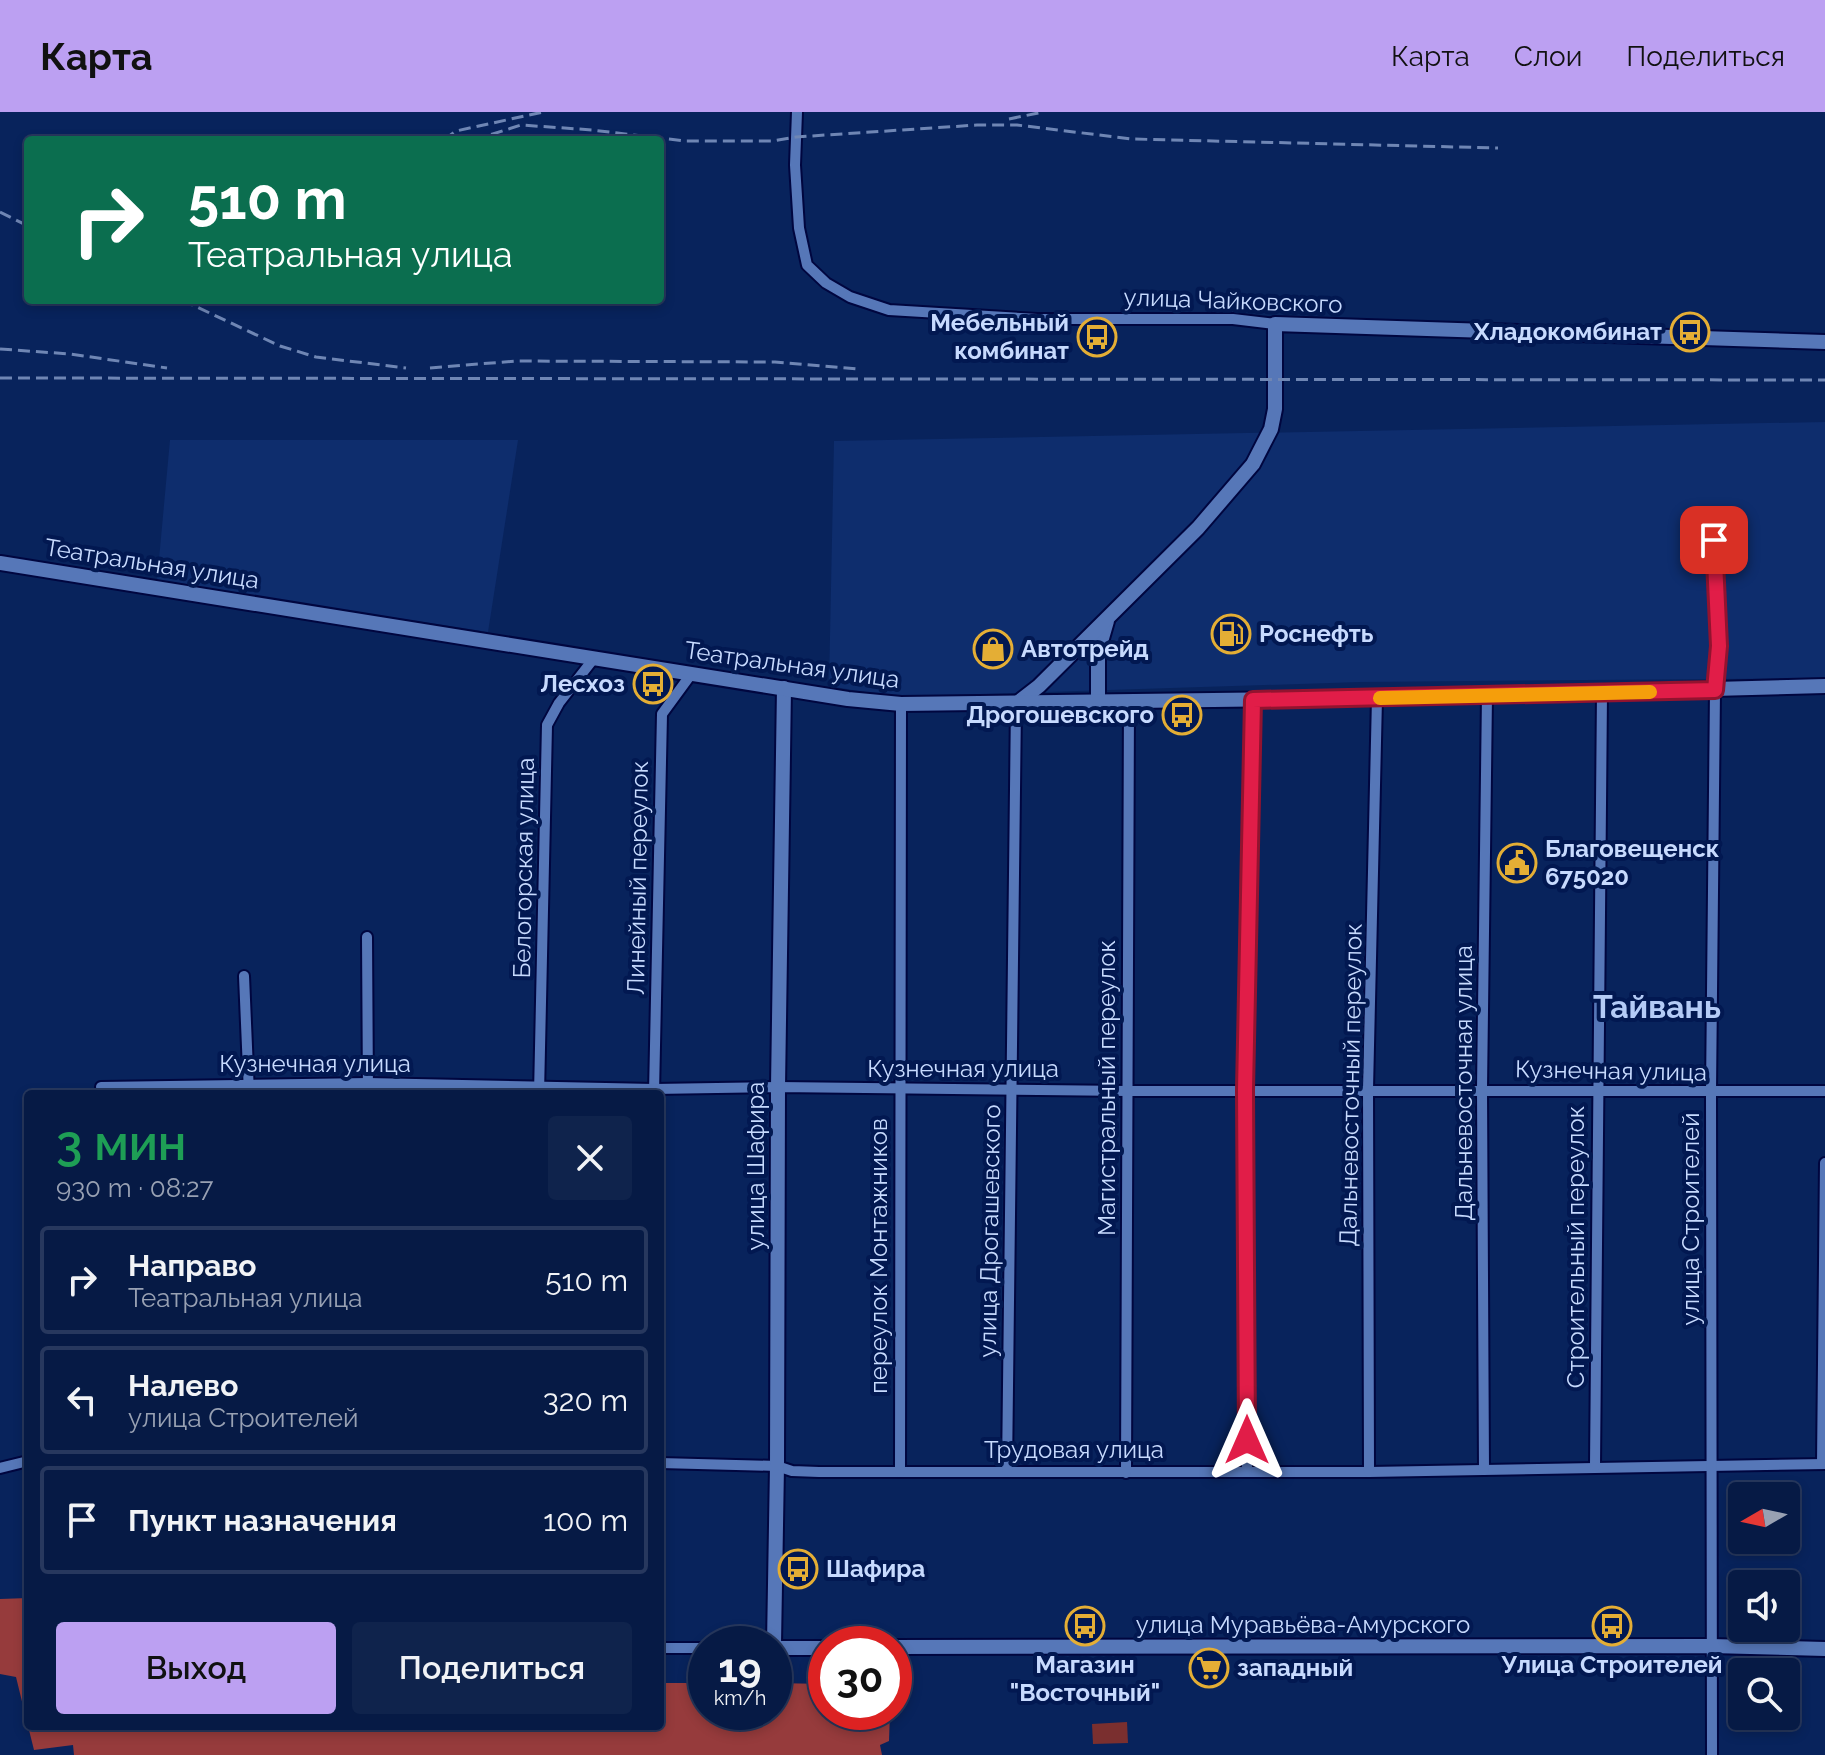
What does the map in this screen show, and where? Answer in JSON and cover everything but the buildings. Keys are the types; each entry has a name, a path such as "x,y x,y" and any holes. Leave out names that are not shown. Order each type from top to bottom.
{"street":[{"name":"улица Чайковского","path":"797,112 795,165 799,228 807,265 826,283 850,297 889,310 1037,319 1233,319 1275,324 1825,342"},
{"path":"1016,704 1039,686 1198,528 1253,464 1265,442 1275,409 1275,324"},
{"name":"улица Строителей","path":"1712,1755 1711,1092 1715,690 1719,646 1714,540"},
{"name":"Театральная улица","path":"0,563 901,704 1129,703 1825,686"},
{"path":"1098,703 1098,652 1101,634 1110,615"},
{"name":"Белогорская улица","path":"539,1090 547,725 559,703 595,657"},
{"name":"Линейный переулок","path":"654,1090 662,714 692,673"},
{"name":"улица Шафира","path":"774,1626 784,688"},
{"name":"Строительный переулок","path":"1595,1466 1602,693"},
{"name":"Дальневосточная улица","path":"1484,1470 1482,1089 1487,695"},
{"name":"Дальневосточный переулок","path":"1369,1472 1368,1089 1377,698"},
{"path":"1247,1471 1245,1090 1253,700"},
{"name":"Магистральный переулок","path":"1126,1473 1129,703"},
{"name":"переулок Монтажников","path":"900,1472 901,704"},
{"name":"улица Дрогашевского","path":"1007,1471 1016,704"},
{"path":"367,937 368,1088"},
{"path":"244,976 249,1088"},
{"name":"Кузнечная улица","path":"101,1087 539,1090"},
{"name":"Кузнечная улица","path":"664,1091 778,1087 1128,1091 1825,1091"},
{"path":"1824,1464 1825,1163"},
{"path":"0,1468 24,1462"},
{"name":"Трудовая улица","path":"664,1463 777,1466 792,1471 819,1472 1126,1473 1824,1464"},
{"path":"1711,1646 1825,1649"},
{"name":"улица Муравьёва-Амурского","path":"912,1647 1711,1646"},
{"path":"664,1648 688,1648"}],"shaded area":[{"path":"1825,422 1825,678 1360,682 893,697 829,686 834,441"},
{"path":"170,440 518,440 488,632 157,581"},
{"path":"24,1598 24,1710 16,1677 0,1674 0,1599"},
{"path":"664,1683 688,1683 688,1730 792,1730 792,1683 808,1684 808,1730 889,1730 889,1741 880,1745 882,1755 74,1755 73,1745 34,1750 29,1730 664,1730"},
{"path":"1127,1722 1128,1743 1093,1744 1092,1724"}],"railway":[{"path":"449,136 456,131 543,112"},
{"path":"1009,119 1043,112"},
{"path":"487,136 521,125 643,136"},
{"path":"664,139 773,141 977,125 1017,125 1132,139 1498,148"},
{"path":"0,212 24,224"},
{"path":"191,304 280,346 316,357 406,368"},
{"path":"0,349 70,354 167,368"},
{"path":"430,368 516,361 775,362 857,369"},
{"path":"0,378 1825,380"}],"slow traffic":[{"path":"1380,698 1650,692"}],"place":[{"name":"Хладокомбинат","path":"1690,332"},
{"name":"Мебельный комбинат","path":"1097,337"},
{"name":"Роснефть","path":"1231,634"},
{"name":"Автотрейд","path":"993,649"},
{"name":"Лесхоз","path":"653,684"},
{"name":"Дрогошевского","path":"1182,715"},
{"name":"Благовещенск 675020","path":"1517,863"},
{"name":"Шафира","path":"798,1569"},
{"name":"Магазин \"Восточный\"","path":"1085,1626"},
{"name":"Улица Строителей","path":"1612,1626"},
{"name":"западный","path":"1209,1668"}],"district":[{"name":"Тайвань","path":"1657,1007"}],"route":[{"path":"1247,1440 1245,1090 1253,700 1715,690 1719,646 1714,540"}]}
